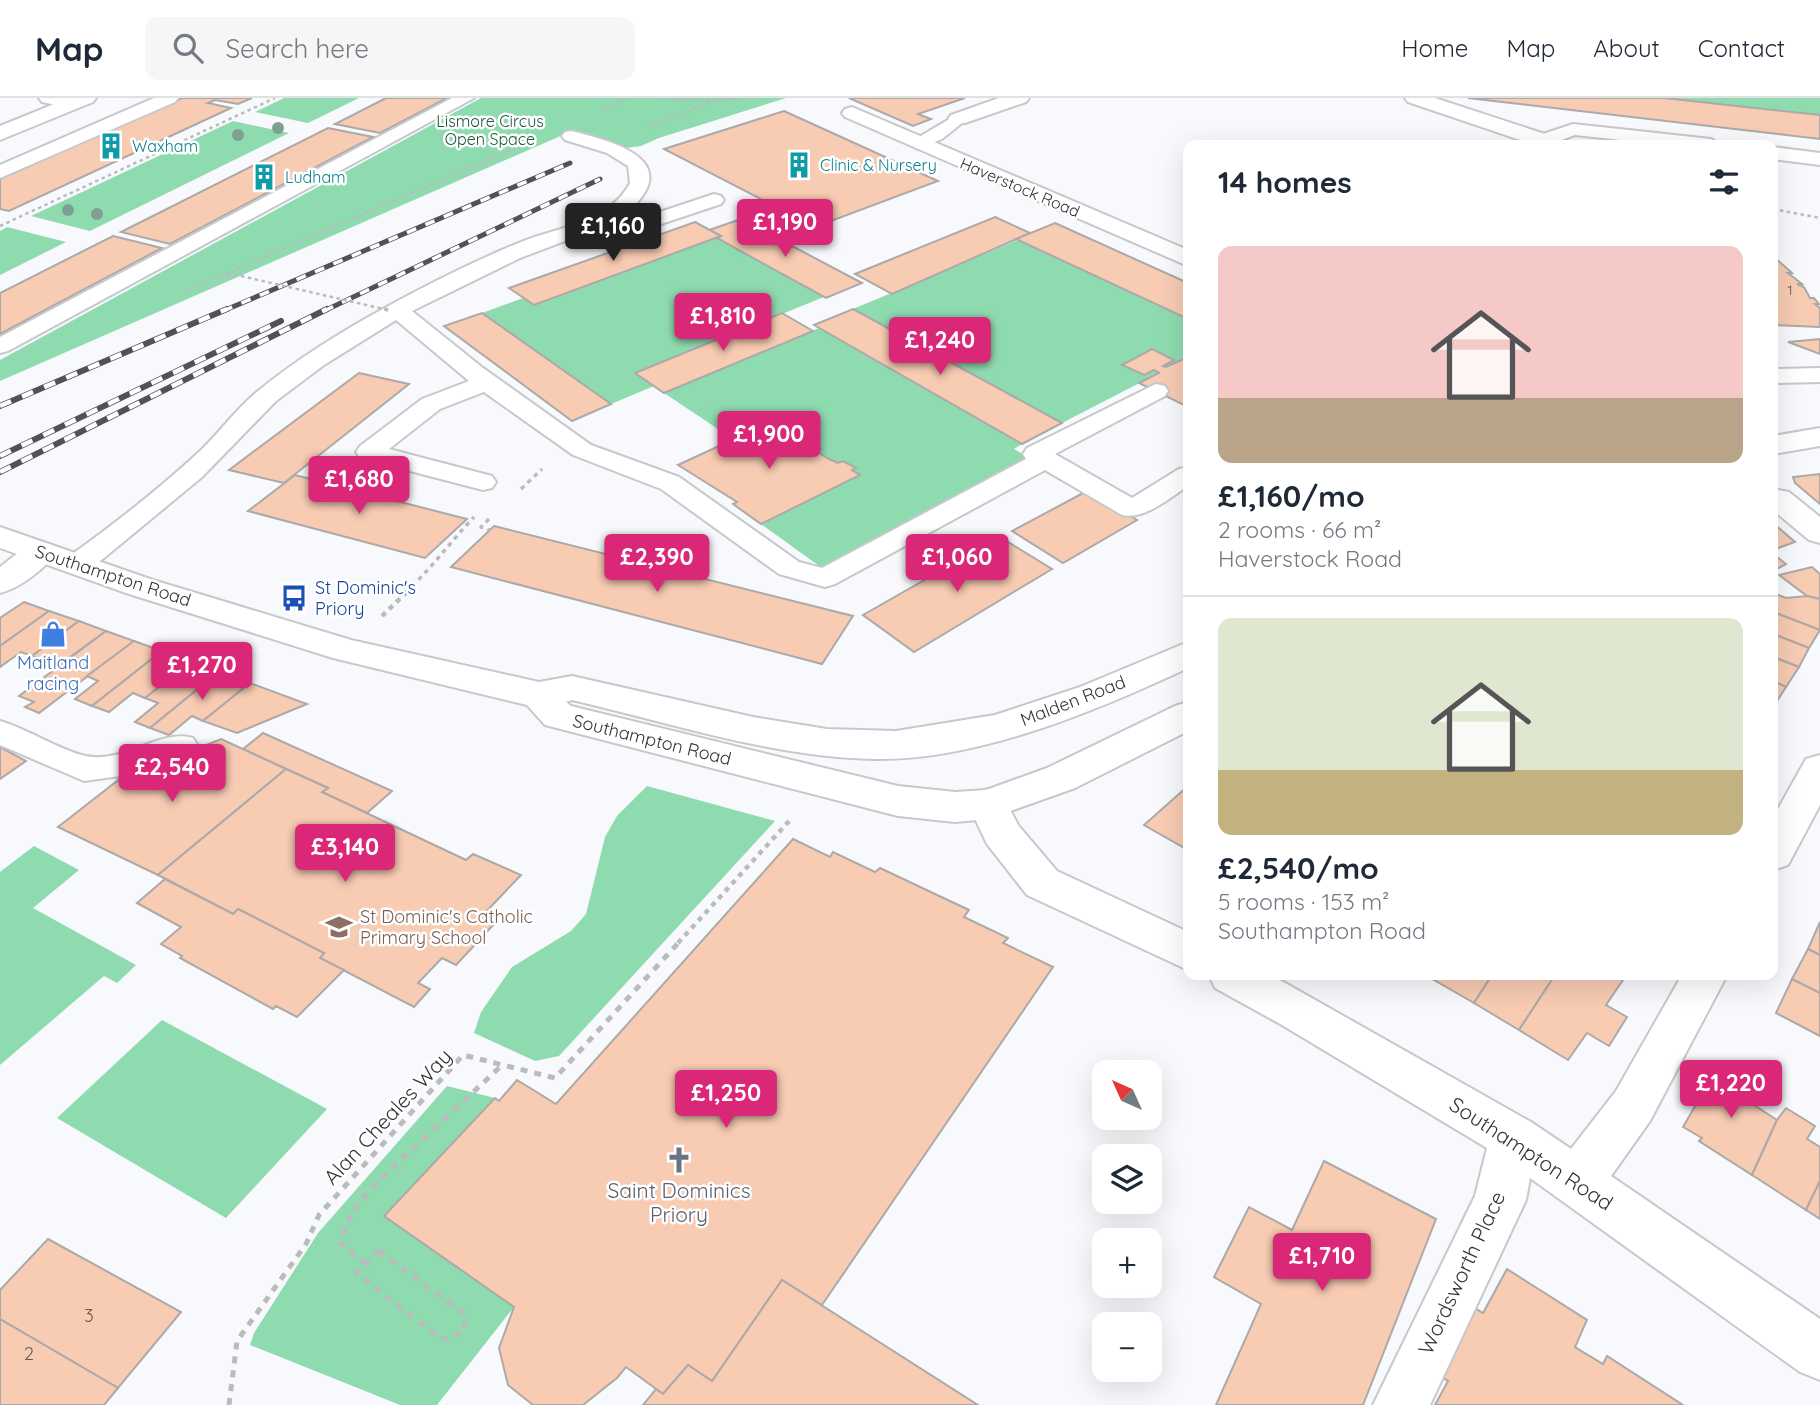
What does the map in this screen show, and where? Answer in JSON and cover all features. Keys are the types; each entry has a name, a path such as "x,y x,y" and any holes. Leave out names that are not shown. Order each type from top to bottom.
{"street":[{"path":"49,98 79,101"},
{"path":"958,119 1019,98"},
{"path":"1415,98 1539,140"},
{"path":"0,134 79,101"},
{"name":"Haverstock Road","path":"852,113 1183,257"},
{"path":"1778,444 1820,438"},
{"path":"1778,499 1820,533"},
{"name":"Southampton Road","path":"0,537 346,650 555,692 558,716 898,801 955,807 988,804"},
{"path":"0,583 40,552"},
{"name":"Malden Road","path":"555,692 646,705 755,731 866,746 955,737 1002,728 1051,712 1183,656"},
{"path":"1183,717 1061,778 988,804 1001,833 1041,883 1183,950"},
{"path":"1778,845 1820,769"},
{"name":"Southampton Road","path":"1240,980 1514,1138 1820,1352"},
{"path":"1577,1182 1633,1106 1702,980"},
{"name":"Wordsworth Place","path":"1401,1405 1500,1200 1514,1138"}],"lane":[{"path":"0,172 169,98"},
{"path":"0,346 465,98"},
{"path":"918,143 936,135 958,119"},
{"path":"1553,140 1573,129 1668,140"},
{"path":"77,564 179,484 268,396 328,353 392,311 476,270 608,217 631,197 641,176 635,162 604,147 571,136"},
{"path":"1778,154 1820,159"},
{"path":"608,217 639,226 714,200"},
{"path":"392,311 411,319 487,382 582,450 670,483 789,568 825,578 1044,460"},
{"path":"1778,376 1820,375"},
{"path":"483,482 369,452 431,404 487,382"},
{"path":"1156,391 1036,454 1132,509 1183,478"},
{"path":"0,732 84,769 130,765 181,746"}],"path":[{"path":"0,226 275,98"},
{"path":"603,109 628,98"},
{"path":"658,98 741,98"},
{"path":"604,147 715,100"},
{"path":"176,295 542,136"},
{"path":"1778,210 1820,218"},
{"path":"226,274 392,311"},
{"path":"382,616 438,561 447,545 466,524"},
{"name":"Alan Cheales Way","path":"229,1405 237,1341 306,1244 318,1215 463,1055 555,1078 777,836 820,783"},
{"path":"366,1264 340,1243 342,1228 387,1170 419,1144 502,1065"},
{"path":"379,1251 464,1314 465,1325 462,1332 448,1339 440,1338 356,1273 366,1264 379,1251"}],"green space":[{"path":"284,98 359,98 308,123 255,112"},
{"name":"Lismore Circus Open Space","path":"481,98 786,98 641,146 626,148 572,131 0,381 0,360"},
{"path":"1664,98 1820,98 1820,115"},
{"path":"233,121 289,133 90,231 31,216"},
{"path":"7,227 66,242 0,275 0,231"},
{"path":"717,238 824,297 636,373 654,386 611,404 482,313 523,298 534,305"},
{"path":"1018,240 1183,317 1183,359 1166,367 1163,366 1173,360 1152,350 1123,364 1144,375 1154,370 1159,373 1062,423 853,309"},
{"path":"819,328 1022,444 1014,449 1030,458 822,568 761,524 859,476 852,470 855,468 843,461 838,463 816,451 819,449 809,442 803,444 796,440 799,438 791,432 794,430 774,421 733,439 664,393"},
{"path":"647,786 775,821 559,1056 535,1061 474,1033 481,1012 512,967 571,931 586,914 605,837 617,816"},
{"path":"34,846 79,870 33,908 136,965 117,983 104,976 0,1065 0,872"},
{"path":"162,1020 327,1109 226,1218 57,1118"},
{"path":"447,1086 495,1098 384,1216 514,1307 437,1405 400,1405 250,1345 254,1333 318,1233"}],"building":[{"name":"Waxham","path":"182,98 252,98 238,104 215,100 208,103 231,108 9,211 0,209 0,179"},
{"name":"Ludham","path":"386,98 447,98 380,133 335,124"},
{"path":"849,98 965,98 918,114 931,119 913,126"},
{"path":"1468,98 1664,98 1820,115 1820,139"},
{"name":"Clinic & Nursery","path":"784,111 938,181 815,227 664,149"},
{"name":"Ludham","path":"328,128 373,137 170,244 121,232"},
{"path":"995,217 1030,233 892,294 855,274"},
{"path":"741,219 862,283 826,298 717,238 721,236 709,230"},
{"path":"695,222 721,236 534,305 509,288"},
{"path":"1055,223 1183,281 1183,317 1016,239"},
{"path":"113,236 162,248 0,334 0,293"},
{"path":"1778,260 1802,284 1797,284 1804,287 1810,298 1814,298 1819,304 1815,304 1820,308 1820,327 1778,325"},
{"path":"853,309 1062,423 1022,444 814,325"},
{"path":"482,313 611,404 572,421 444,326"},
{"path":"782,313 813,331 664,393 635,373"},
{"path":"1820,339 1820,354 1788,342"},
{"path":"1152,349 1174,360 1163,366 1166,367 1183,359 1183,405 1139,383 1159,373 1154,370 1144,375 1122,365"},
{"path":"359,373 409,384 284,483 229,470"},
{"path":"773,421 795,431 791,432 799,438 796,440 803,444 808,442 820,449 816,451 829,459 838,463 843,461 856,468 852,470 860,475 761,524 733,504 737,502 678,465"},
{"path":"1820,474 1820,504 1795,483 1793,477"},
{"path":"295,475 467,519 425,558 248,511"},
{"path":"1087,491 1137,520 1063,563 1012,531"},
{"path":"494,526 853,616 822,664 451,567"},
{"path":"1778,527 1795,542 1778,548"},
{"path":"1000,537 1052,569 914,652 863,615"},
{"path":"1778,558 1786,564 1778,568"},
{"path":"1812,567 1820,574 1820,599 1807,596 1779,575"},
{"path":"1778,595 1786,598 1807,596 1820,599 1820,630 1778,614"},
{"path":"24,602 49,611 0,646 0,618"},
{"path":"49,611 79,621 32,656 21,652 0,667 0,646"},
{"path":"1778,614 1820,630 1809,648 1778,636"},
{"path":"79,621 106,631 59,665 32,656"},
{"path":"106,631 134,641 39,713 25,707 34,702 19,696"},
{"path":"1778,636 1809,648 1799,667 1778,659"},
{"path":"134,641 162,651 92,706 75,699 98,681 87,676"},
{"path":"162,651 192,662 145,698 133,693 109,712 92,706"},
{"path":"1778,659 1799,667 1786,687 1778,683"},
{"path":"192,662 220,671 150,728 135,722 158,703 145,698"},
{"path":"220,671 250,683 203,721 192,716 169,735 150,728"},
{"path":"250,683 307,704 237,733 203,721"},
{"path":"1778,683 1786,687 1778,700"},
{"path":"263,733 392,791 367,813 322,792 328,788 243,749"},
{"path":"221,739 286,769 158,875 58,827 126,774 146,769"},
{"path":"0,747 26,761 0,779"},
{"path":"286,769 328,788 322,792 466,860 473,854 521,875 482,916 496,922 456,965 442,958 418,983 430,989 414,1007 320,958 324,953 238,909 233,914 158,875"},
{"path":"1183,790 1183,847 1144,825"},
{"name":"Saint Dominics Priory","path":"793,839 830,857 833,852 875,872 880,868 969,910 964,917 1008,938 1003,943 1053,967 822,1305 782,1280 712,1381 688,1365 663,1394 626,1367 617,1378 583,1405 533,1405 508,1385 499,1348 514,1307 384,1216 495,1098 499,1101 517,1080 556,1104"},
{"path":"165,879 233,914 238,909 324,953 320,958 344,970 297,1017 276,1006 273,1009 180,958 182,956 161,944 181,927 137,903"},
{"path":"1820,922 1820,955 1808,949"},
{"path":"1808,949 1820,955 1820,993 1792,979"},
{"path":"1792,979 1820,993 1820,1036 1776,1013"},
{"path":"1434,980 1489,980 1474,1003"},
{"path":"1489,980 1552,980 1519,1030 1474,1003"},
{"path":"1552,980 1623,980 1606,1005 1627,1017 1609,1046 1587,1033 1568,1060 1519,1030"},
{"path":"1712,1066 1763,1094 1754,1105 1777,1120 1752,1175 1699,1141 1702,1138 1683,1127 1701,1096 1694,1091"},
{"path":"1786,1108 1815,1126 1807,1139 1820,1147 1820,1181 1806,1210 1752,1175 1777,1120"},
{"path":"1324,1161 1436,1219 1363,1405 1216,1405 1261,1304 1214,1277 1249,1207 1292,1230"},
{"path":"1820,1181 1820,1219 1806,1210"},
{"path":"48,1239 181,1312 118,1388 0,1319 0,1290"},
{"path":"1507,1269 1587,1320 1575,1347 1603,1364 1607,1356 1683,1405 1435,1405 1448,1381 1436,1374 1473,1307 1483,1313"},
{"path":"782,1280 978,1405 643,1405 656,1389 663,1394 688,1365 712,1381"},
{"path":"0,1319 118,1388 104,1405 0,1405"}],"railway":[{"path":"223,311 570,163"},
{"path":"324,311 600,179"},
{"path":"0,406 227,309"},
{"path":"0,472 327,309"},
{"path":"0,456 281,321"}],"place":[{"name":"Waxham","path":"111,146"},
{"name":"Clinic & Nursery","path":"799,165"},
{"name":"Ludham","path":"264,177"},
{"name":"St Dominic's Priory","path":"294,598"},
{"name":"Maitland racing","path":"53,634"},
{"name":"St Dominic's Catholic Primary School","path":"339,927"},
{"name":"Saint Dominics Priory","path":"679,1160"}]}
